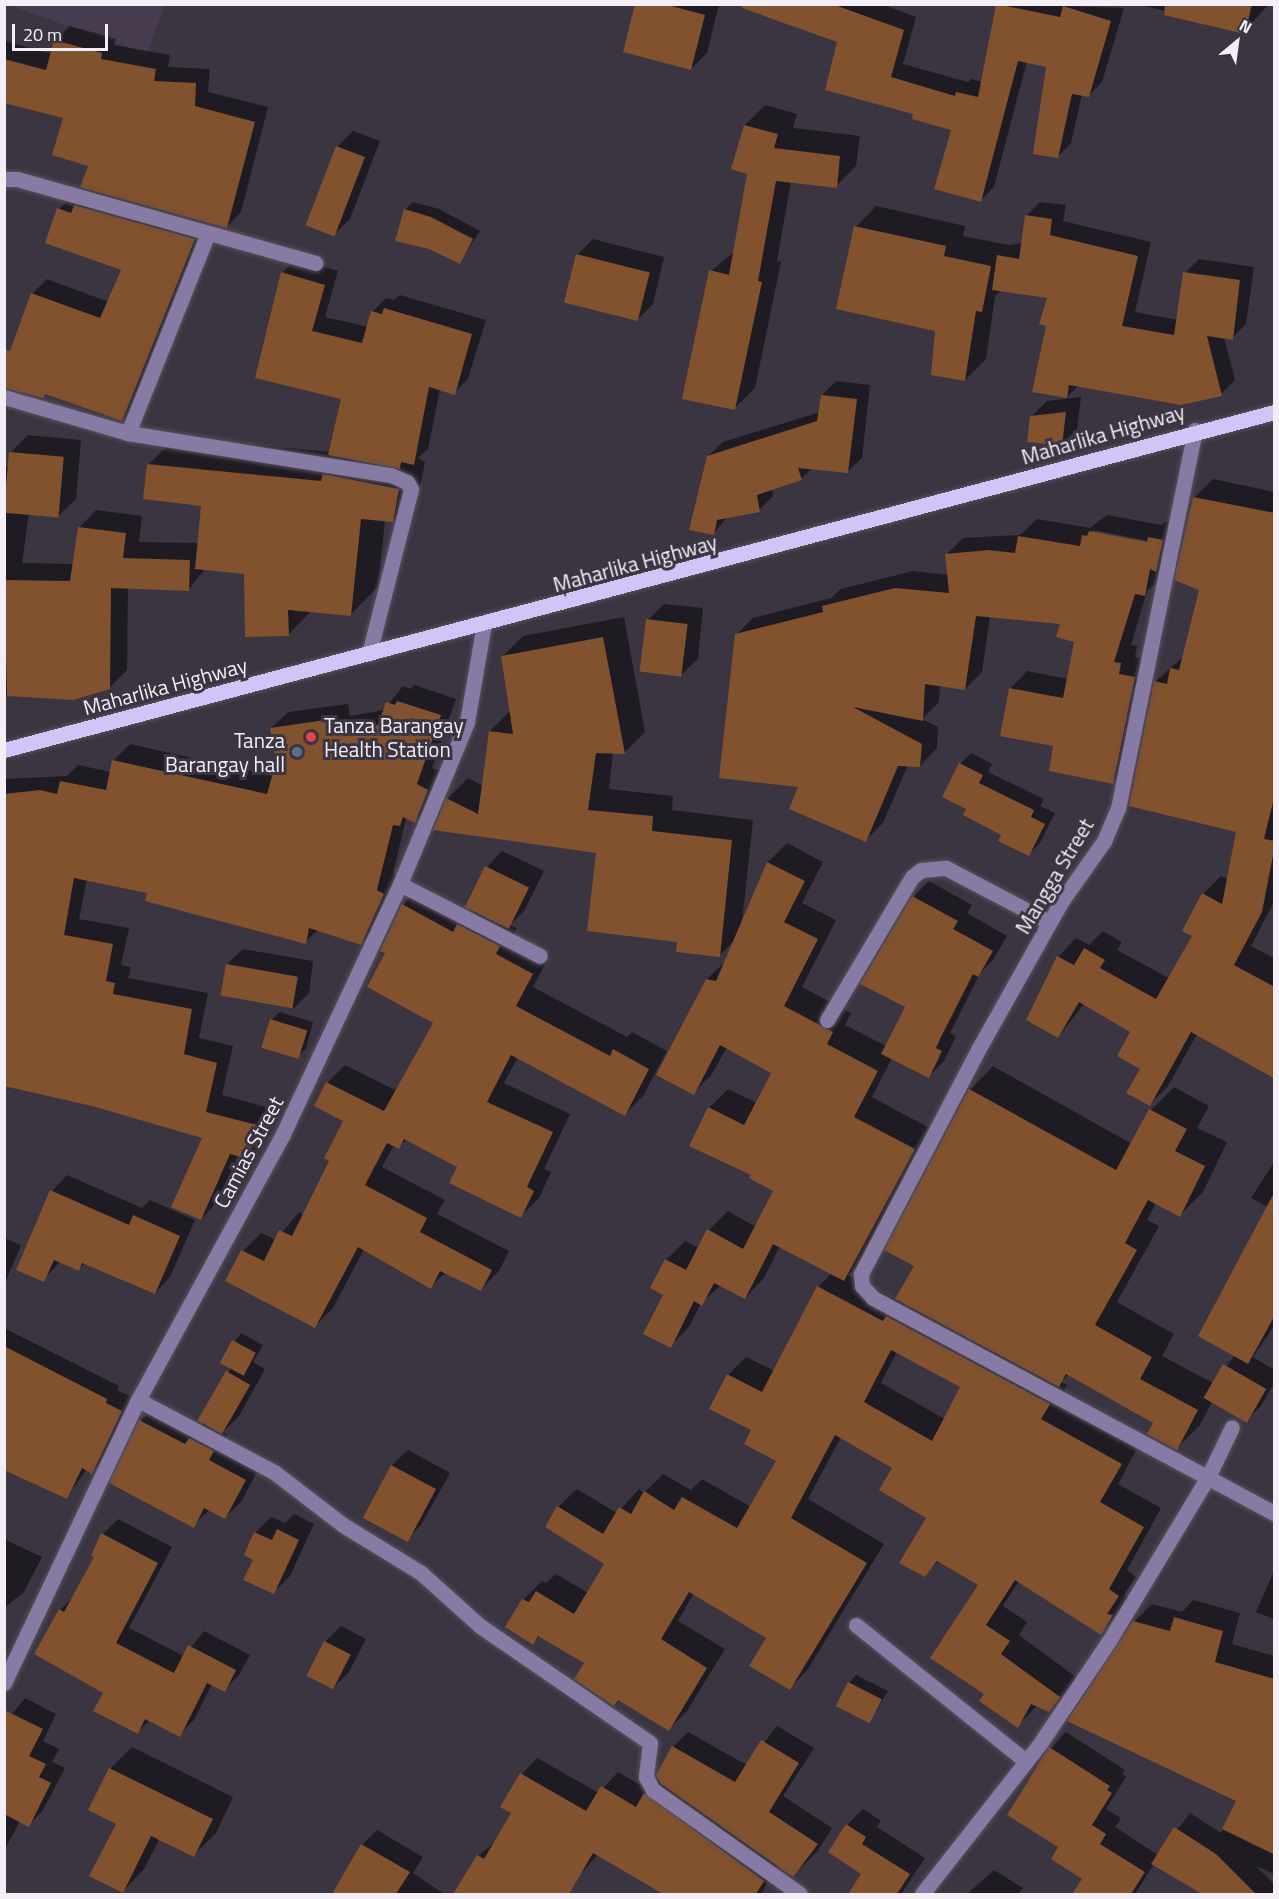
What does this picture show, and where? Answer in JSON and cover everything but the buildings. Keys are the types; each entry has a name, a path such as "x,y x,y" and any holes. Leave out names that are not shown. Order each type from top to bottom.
{"main road":[{"name":"Maharlika Highway","path":"4,750 484,624 1195,430 1275,412"}],"street":[{"path":"4,179 17,179 207,235 315,263"},
{"path":"128,433 207,235"},
{"path":"4,397 128,433 391,475 407,482 411,489 369,654"},
{"name":"Mangga Street","path":"1195,430 1118,808 1104,841 1049,922 861,1274 861,1286 873,1298 1208,1477"},
{"name":"Camias Street","path":"4,1683 138,1400 282,1137 400,884 467,722 484,624"},
{"path":"827,1020 912,876 921,870 946,868 1049,922"},
{"path":"400,884 540,956"},
{"path":"138,1400 274,1472 343,1525 421,1573 480,1626 650,1743 646,1777 653,1790 800,1894"},
{"path":"922,1894 1026,1761 1109,1641 1208,1477 1232,1427"},
{"path":"1208,1477 1275,1514"},
{"path":"856,1625 1026,1761"}],"shaded area":[{"path":"5,4 165,4 165,5 147,54"}],"place":[{"name":"Tanza Barangay Health Station","path":"311,737"},
{"name":"Tanza Barangay hall","path":"297,752"}]}
